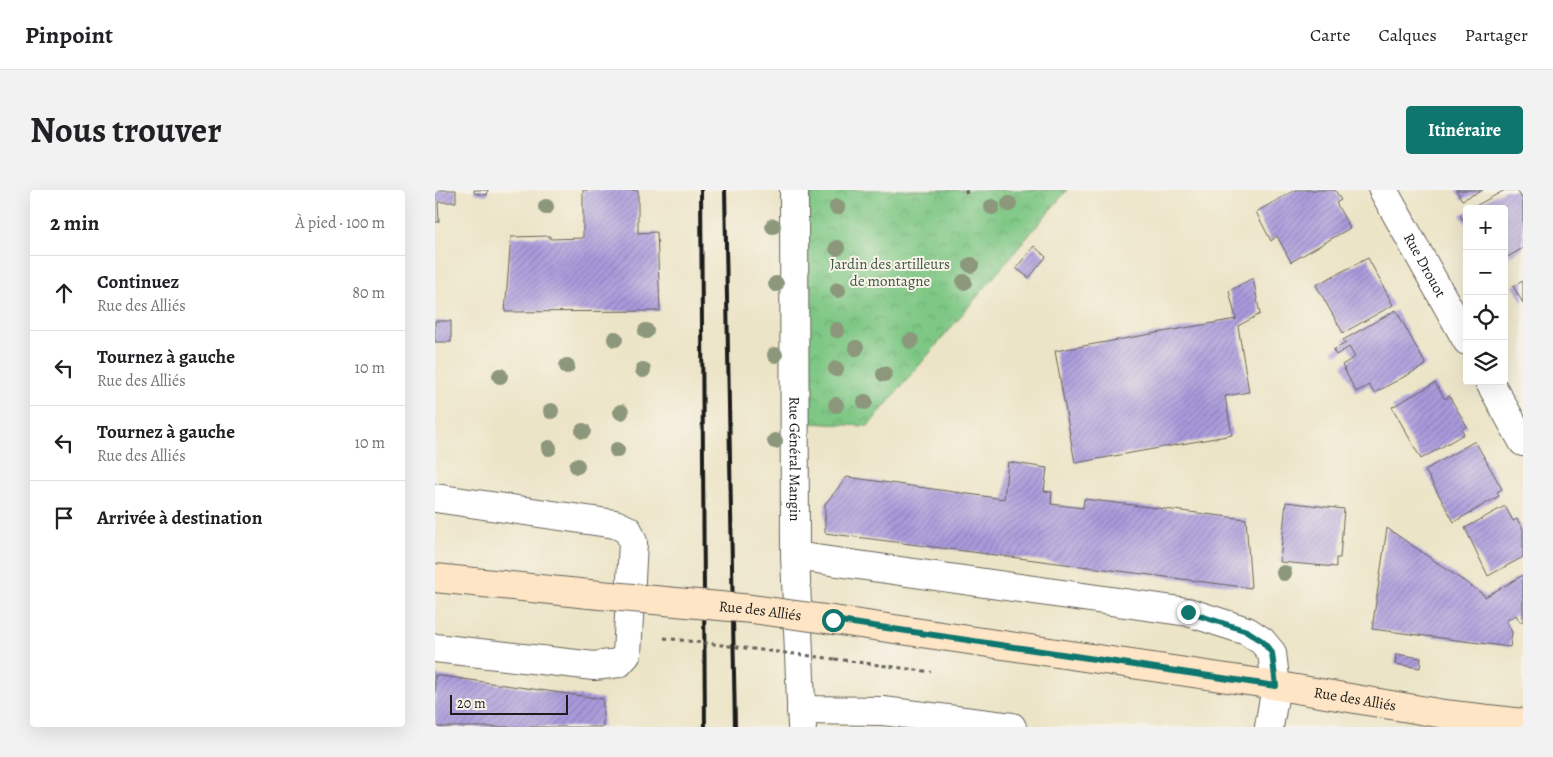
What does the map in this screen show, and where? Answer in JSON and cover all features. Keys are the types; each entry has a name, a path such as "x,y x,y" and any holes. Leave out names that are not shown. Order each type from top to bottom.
{"main road":[{"name":"Rue des Alliés","path":"435,578 753,609 1276,686 1444,714 1523,723"}],"street":[{"name":"Rue Général Mangin","path":"794,190 795,556 802,718"},
{"name":"Rue Drouot","path":"1383,190 1466,340"},
{"path":"1491,385 1523,442"},
{"path":"435,498 615,524 627,530 633,542 627,654 619,663 594,666 435,648"},
{"path":"795,556 1188,612 1247,631 1262,641 1272,653 1276,686 1269,727"},
{"path":"802,718 883,710 1012,727"}],"path":[{"path":"966,190 967,197"},
{"path":"663,638 835,659"}],"green space":[{"name":"Jardin des artilleurs de montagne","path":"807,190 1067,190 868,426 807,423"}],"building":[{"path":"435,190 456,190 456,202 438,202 439,222 435,222"},
{"path":"474,190 488,190 487,195 474,193"},
{"path":"583,190 638,190 638,233 657,232 660,311 505,312 511,237 550,236 550,239 583,238"},
{"path":"1295,190 1335,190 1341,200 1336,203 1350,228 1291,262 1277,236 1271,241 1256,212"},
{"path":"1456,190 1483,190 1462,200"},
{"path":"1505,190 1517,190 1523,200 1523,248 1508,257 1508,205 1477,205"},
{"path":"1034,246 1046,257 1029,278 1016,268"},
{"path":"1368,258 1393,305 1343,333 1316,285"},
{"path":"1253,278 1260,314 1238,326 1249,392 1225,396 1232,435 1075,463 1055,351 1236,319 1229,291"},
{"path":"1523,281 1523,303 1513,286"},
{"path":"1396,310 1426,365 1374,393 1369,385 1356,392 1342,365 1355,357 1349,347 1336,355 1333,350 1346,343 1343,340"},
{"path":"435,321 451,321 451,342 435,342"},
{"path":"1435,383 1445,399 1449,396 1467,426 1462,429 1464,434 1421,459 1392,407"},
{"path":"1475,441 1502,489 1497,492 1499,496 1454,522 1425,470"},
{"path":"1008,462 1047,468 1044,491 1052,492 1051,504 1083,508 1084,499 1246,519 1251,588 825,533 825,504 847,477 1004,499"},
{"path":"1286,502 1344,509 1340,558 1336,558 1336,567 1280,562"},
{"path":"1505,506 1513,521 1517,519 1523,529 1523,557 1488,576 1465,528"},
{"path":"1387,528 1485,597 1523,575 1523,621 1520,622 1516,615 1506,621 1512,632 1510,647 1372,629"},
{"path":"1396,654 1421,658 1420,668 1395,664"},
{"path":"435,675 603,699 603,727 435,727"}],"railway":[{"path":"701,190 705,727"},
{"path":"725,190 735,727"}],"route":[{"path":"833,620 1276,686 1272,653 1262,641 1247,631 1188,612"}]}
